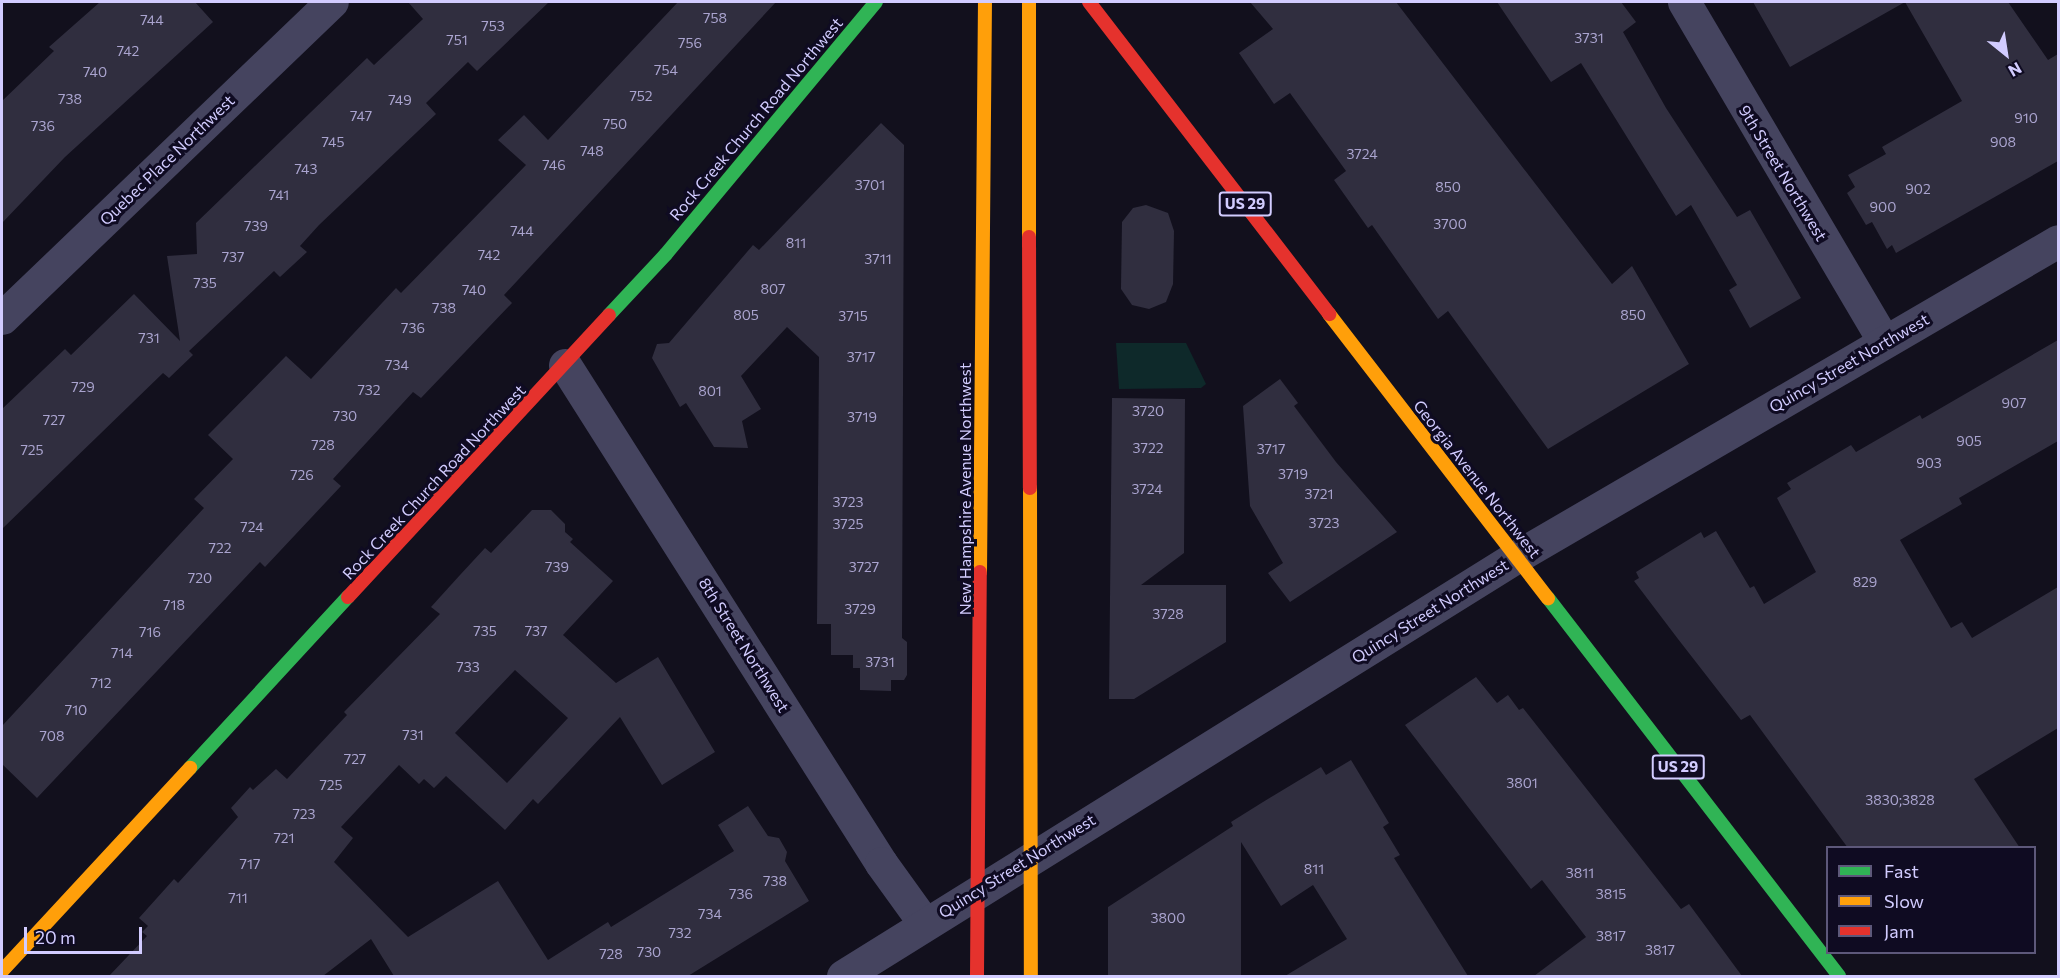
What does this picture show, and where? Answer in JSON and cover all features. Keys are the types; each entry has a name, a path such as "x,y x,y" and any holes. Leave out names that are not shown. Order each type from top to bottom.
{"main road":[{"name":"Rock Creek Church Road Northwest","path":"2,971 666,254 876,2"},
{"name":"New Hampshire Avenue Northwest","path":"977,976 985,2"},
{"path":"1029,2 1031,976"},
{"name":"Georgia Avenue Northwest","path":"1089,2 1839,976"}],"street":[{"name":"Quebec Place Northwest","path":"2,318 332,2"},
{"name":"9th Street Northwest","path":"1684,2 1884,342"},
{"name":"Quincy Street Northwest","path":"843,976 1030,857 1516,557 2058,241"},
{"name":"8th Street Northwest","path":"565,364 881,863 925,924"}],"green space":[{"path":"1116,343 1186,343 1206,384 1201,388 1119,389"}],"building":[{"path":"100,2 195,2 213,22 65,157 2,223 2,101 54,51 49,47"},
{"path":"408,2 549,2 477,71 468,62 426,103 436,114 319,225 300,246 307,252 280,277 274,271 189,351 193,355 169,378 163,373 2,529 2,409 65,349 71,355 134,294 180,341 167,256 197,254 196,223 367,58 374,65 423,19"},
{"path":"678,2 776,2 504,295 512,303 421,398 413,392 333,479 341,486 265,567 260,562 37,798 2,764 2,726 204,508 194,499 233,459 208,435 286,356 311,379 396,288 401,293 526,165 498,140 524,115 548,140"},
{"path":"1250,2 1396,2 1612,284 1632,266 1689,364 1548,449 1448,311 1438,319 1372,225 1368,228 1334,180 1346,171 1290,93 1274,104 1239,53 1273,29"},
{"path":"1497,2 1621,2 1636,22 1623,32 1666,108 1737,217 1750,210 1801,298 1750,328 1729,290 1737,285 1691,205 1676,216 1581,63 1551,82"},
{"path":"1753,2 1905,2 1790,67"},
{"path":"1905,2 2008,2 2048,60 2058,54 2058,161 1896,253 1892,245 1887,249 1872,222 1866,225 1847,193 1855,187 1848,175 1886,154 1882,147 1962,101"},
{"path":"881,123 904,145 902,638 907,642 907,675 904,680 891,680 891,691 860,690 860,668 853,668 853,655 831,655 831,624 817,624 819,357 787,327 741,376 761,409 742,421 748,448 714,447 686,403 680,407 652,358 657,344 669,343 753,245 759,250"},
{"path":"1146,205 1168,213 1174,231 1173,284 1166,302 1149,309 1132,305 1121,289 1122,222 1133,208"},
{"path":"2058,340 2058,441 1959,498 1962,504 1900,540 1951,628 1962,622 1972,638 2058,587 2058,728 1974,779 2019,846 1847,846 1750,715 1741,720 1634,581 1639,578 1636,572 1701,532 1704,538 1716,531 1750,588 1754,586 1764,604 1816,572 1777,498 1791,489 1787,483 1851,445 1856,452 1920,415 1922,419"},
{"path":"1280,379 1298,403 1294,406 1336,462 1397,532 1290,602 1268,573 1283,563 1250,506 1243,406"},
{"path":"1112,398 1185,399 1184,553 1141,585 1226,585 1226,642 1134,699 1109,699"},
{"path":"532,510 551,510 565,524 565,532 573,539 570,542 613,581 563,635 616,683 658,657 715,752 662,785 620,717 538,804 533,799 505,830 446,776 434,788 424,779 419,784 399,765 341,827 353,838 334,862 408,937 498,881 548,960 608,922 611,927 734,851 718,825 748,806 768,836 779,838 787,852 785,861 809,901 688,976 394,976 371,939 323,976 109,976 147,936 142,932 148,926 139,918 174,879 178,883 238,817 231,808 250,787 253,790 276,769 287,779 347,715 344,712 440,614 431,607 485,548 491,553","holes":["515,670 568,718 507,783 455,733"]},
{"path":"1476,677 1497,703 1508,695 1519,710 1523,708 1681,909 1689,904 1742,976 1534,976 1586,937 1542,880 1531,889 1405,725"},
{"path":"1351,760 1389,823 1383,827 1400,855 1394,858 1468,976 1285,976 1347,939 1313,885 1281,906 1241,842 1241,976 1108,976 1108,907 1233,826 1231,822 1263,802 1321,767 1326,775"}],"traffic: fast":[{"path":"609,315 666,254 876,2"},
{"path":"190,768 348,597"},
{"path":"1548,598 1839,976"}],"traffic: slow":[{"path":"980,572 985,2"},
{"path":"1029,2 1029,237"},
{"path":"1329,314 1548,598"},
{"path":"1030,488 1031,976"},
{"path":"2,971 190,768"}],"traffic: jam":[{"path":"1089,2 1329,314"},
{"path":"1029,237 1030,488"},
{"path":"348,597 609,315"},
{"path":"977,976 980,572"}]}
